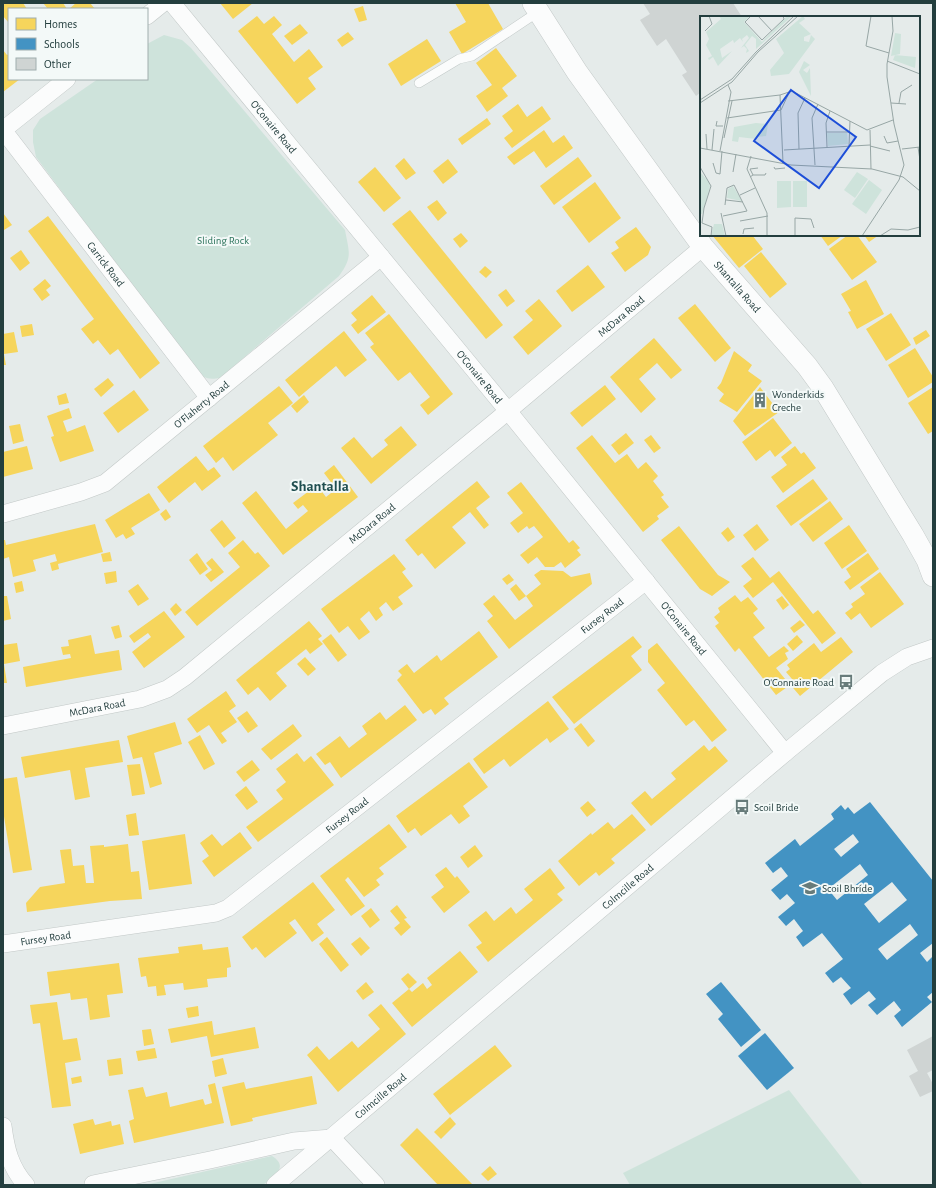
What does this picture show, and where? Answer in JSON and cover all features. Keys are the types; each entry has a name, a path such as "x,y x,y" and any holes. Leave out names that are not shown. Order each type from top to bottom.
{"street":[{"path":"148,15 164,3"},
{"name":"O'Conaire Road","path":"172,3 508,411 784,753"},
{"name":"Shantalla Road","path":"536,7 577,72 703,247 807,366 823,388 907,524 927,560 933,576"},
{"path":"3,130 66,80"},
{"name":"Carrick Road","path":"3,130 209,398"},
{"name":"McDara Road","path":"3,726 140,700 167,689 185,677 508,411 703,247"},
{"name":"O'Flaherty Road","path":"3,514 81,492 105,483 381,257"},
{"name":"Fursey Road","path":"3,944 216,913 228,908 646,581"},
{"name":"Colmcille Road","path":"275,1185 784,753 882,673 907,656 933,648"},
{"path":"3,1126 12,1166 18,1177 26,1185"},
{"path":"93,1184 294,1141 332,1138 376,1185"}],"lane":[{"path":"419,83 459,59 472,56 536,7"}],"green space":[{"name":"Sliding Rock","path":"164,35 182,40 191,48 345,230 349,254 346,264 339,276 220,378 206,378 195,369 36,157 33,142 33,130 40,119 97,80 148,80 148,43"},
{"path":"789,1090 863,1185 630,1185 623,1173"},
{"path":"272,1156 280,1164 280,1168 275,1175 263,1185 145,1185"}],"building: Homes":[{"path":"3,3 23,3 26,8 8,8 8,22 3,16"},
{"path":"43,3 63,3 66,8 47,8"},
{"path":"76,3 90,3 94,8 70,8"},
{"path":"220,3 253,3 233,19"},
{"path":"455,3 488,3 503,29 462,54 449,32 466,22"},
{"path":"363,6 367,20 359,22 354,9"},
{"path":"257,16 264,24 274,16 282,25 272,34 294,62 309,49 323,67 308,78 316,89 297,104 238,31"},
{"path":"300,24 308,33 292,45 284,36"},
{"path":"348,32 354,39 342,47 337,40"},
{"path":"427,39 441,61 401,86 388,64"},
{"path":"496,48 517,76 502,88 508,96 487,112 476,96 492,85 476,63"},
{"path":"3,50 8,54 8,80 19,80 3,92"},
{"path":"518,104 527,117 542,106 551,119 512,148 504,138 513,131 502,116"},
{"path":"487,118 491,124 462,145 458,139"},
{"path":"544,130 553,143 564,135 573,148 546,168 534,151 514,165 507,157"},
{"path":"578,157 592,176 554,205 540,186"},
{"path":"404,158 416,173 406,180 395,166"},
{"path":"448,159 458,172 443,184 433,171"},
{"path":"375,167 401,198 384,212 358,182"},
{"path":"595,182 621,218 589,243 562,207"},
{"path":"437,200 447,213 438,221 427,207"},
{"path":"410,210 503,325 486,339 392,224"},
{"path":"3,213 12,225 4,230 3,229"},
{"path":"48,216 160,363 140,379 118,349 110,355 98,340 93,344 81,329 94,319 28,231"},
{"path":"636,227 651,247 648,255 625,272 611,253 619,248 615,242"},
{"path":"461,233 468,241 460,248 453,239"},
{"path":"713,236 753,236 763,249 739,268"},
{"path":"821,236 842,236 828,246"},
{"path":"847,236 858,236 877,262 852,280 829,249"},
{"path":"865,236 878,236 869,242"},
{"path":"21,250 30,263 20,271 10,258"},
{"path":"761,252 787,284 770,298 744,266"},
{"path":"588,265 605,287 572,312 556,291"},
{"path":"485,266 492,272 486,278 479,272"},
{"path":"45,279 51,286 46,290 50,295 42,301 33,289"},
{"path":"866,280 884,314 857,329 848,312 851,311 841,294"},
{"path":"506,289 515,301 507,307 498,295"},
{"path":"372,295 386,312 358,334 351,325 357,320 351,313"},
{"path":"539,299 562,326 528,355 513,337 533,320 525,311"},
{"path":"695,304 731,348 715,362 678,318"},
{"path":"891,313 911,345 886,361 866,329"},
{"path":"389,314 453,394 428,415 420,405 430,397 410,372 398,381 370,347 374,344 365,333"},
{"path":"32,324 34,335 22,337 20,326"},
{"path":"926,330 930,336 916,345 913,338"},
{"path":"344,331 367,360 345,377 336,366 299,397 285,380"},
{"path":"14,332 18,352 4,354 6,365 3,365 3,334"},
{"path":"654,338 682,370 671,379 657,363 639,379 656,399 641,413 610,377"},
{"path":"915,348 933,377 933,382 908,398 888,365"},
{"path":"734,351 752,365 748,371 762,381 737,412 719,401 724,394 717,388 721,383"},
{"path":"108,378 114,385 101,397 94,389"},
{"path":"605,385 616,399 582,427 570,413"},
{"path":"279,386 293,403 268,423 278,435 233,471 223,457 216,463 203,446"},
{"name":"Wonderkids Creche","path":"760,387 779,412 745,436 733,421"},
{"path":"933,387 933,431 928,434 908,403"},
{"path":"134,390 149,410 118,433 103,413"},
{"path":"66,393 69,403 59,405 57,396"},
{"path":"304,395 309,402 297,413 291,406"},
{"path":"69,408 72,418 63,421 67,432 85,425 94,451 60,462 51,437 54,436 47,416"},
{"path":"773,418 792,443 775,457 770,450 756,461 742,442"},
{"path":"20,424 24,441 13,444 9,426"},
{"path":"401,426 417,445 371,484 341,448 354,437 372,458 388,445 384,440"},
{"path":"626,433 634,443 619,455 611,445"},
{"path":"592,435 615,463 627,454 638,469 646,462 658,476 653,481 664,495 661,497 669,507 657,516 659,519 643,532 576,448"},
{"path":"651,435 661,448 654,453 644,440"},
{"path":"27,446 33,469 3,477 3,452"},
{"path":"795,446 801,454 804,452 816,468 783,493 771,477 787,465 781,457"},
{"path":"196,456 208,471 214,467 221,476 202,491 195,482 169,503 157,487"},
{"path":"334,465 358,497 283,555 242,503 256,491 286,529 308,511 303,505 298,509 293,503 317,485 326,497 336,489 324,473"},
{"path":"813,479 828,499 791,526 776,506"},
{"path":"477,481 490,497 476,508 489,525 484,529 470,512 452,527 466,543 435,569 422,553 418,556 405,540"},
{"path":"521,482 569,543 573,540 580,548 577,550 581,555 565,568 561,562 554,567 545,567 537,557 528,564 520,555 543,537 534,526 529,529 527,526 518,533 510,523 523,513 507,493"},
{"path":"149,493 160,510 131,528 135,534 126,539 123,534 116,538 105,520"},
{"path":"830,501 843,519 813,542 799,524"},
{"path":"166,509 171,517 165,521 160,514"},
{"path":"222,520 236,538 224,548 210,530"},
{"path":"95,524 103,552 58,564 59,569 52,571 50,563 57,561 55,554 33,560 36,571 13,577 9,557 3,559 3,540 5,540 6,545"},
{"path":"757,524 769,540 755,551 743,535"},
{"path":"849,525 867,551 842,569 824,543"},
{"path":"679,526 718,575 730,582 712,596 700,589 661,540"},
{"path":"728,527 735,537 728,542 721,533"},
{"path":"243,540 255,554 258,552 270,566 197,626 185,612 240,567 228,553"},
{"path":"110,552 112,561 103,562 101,554"},
{"path":"197,553 208,569 200,575 189,560"},
{"path":"868,553 879,569 850,590 844,582 851,577 846,569"},
{"path":"394,554 406,569 402,572 413,586 398,597 403,604 393,611 386,602 379,608 383,615 376,621 369,611 360,619 370,632 359,640 348,626 339,633 321,609"},
{"path":"753,557 770,578 779,571 813,614 818,610 836,633 822,644 773,582 753,598 743,586 752,579 741,566"},
{"path":"212,558 224,572 211,582 205,575 212,570 206,563"},
{"path":"541,570 563,571 571,577 590,573 592,584 509,649 487,621 493,616 483,604 494,595 515,620 533,606 526,596 541,584 534,575"},
{"path":"116,571 117,582 106,584 104,573"},
{"path":"880,572 904,604 871,628 860,613 851,620 845,613 853,607 851,604 865,594 860,587"},
{"path":"509,574 514,580 507,585 502,579"},
{"path":"22,581 24,591 16,593 14,583"},
{"path":"138,584 149,599 138,606 128,591"},
{"path":"516,584 526,596 519,601 510,589"},
{"path":"735,595 741,602 748,597 758,609 753,613 765,628 753,637 769,657 784,646 789,651 785,653 788,659 776,668 790,685 776,695 739,648 735,652 715,626 719,623 714,617 720,612 718,608"},
{"path":"3,596 7,596 11,619 3,621"},
{"path":"782,596 789,605 783,610 776,600"},
{"path":"176,603 182,610 175,616 170,609"},
{"path":"164,611 185,637 144,668 132,652 151,637 148,633 134,643 129,636"},
{"path":"800,620 805,625 794,633 790,628"},
{"path":"309,621 322,636 318,639 323,644 310,654 306,649 276,673 287,686 270,701 258,687 248,695 236,680"},
{"path":"119,625 122,637 115,639 111,627"},
{"path":"479,631 498,657 444,698 449,704 435,715 431,709 423,714 397,680 402,675 398,671 407,664 414,673 437,655 441,661"},
{"path":"331,634 347,655 338,662 322,641"},
{"path":"91,635 95,654 119,650 122,670 26,687 23,667 71,658 70,654 63,655 61,647 69,646 68,640"},
{"path":"797,635 803,642 793,651 787,644"},
{"path":"633,636 642,647 631,656 642,670 574,724 552,697"},
{"path":"841,637 853,652 800,696 788,682 792,679 786,672 790,669 787,665 814,643 821,652"},
{"path":"17,643 20,661 4,664 7,683 3,683 3,645"},
{"path":"657,643 727,730 712,742 694,720 686,726 657,690 665,683 648,662 648,650"},
{"path":"305,657 316,669 308,676 297,664"},
{"path":"226,691 236,706 229,711 237,722 221,733 227,741 222,744 209,725 197,733 187,719"},
{"path":"548,701 569,729 550,743 547,738 510,767 504,759 484,774 473,759"},
{"path":"405,705 417,720 341,778 330,762 325,765 316,754 340,736 349,748 367,734 362,726 380,712 386,720"},
{"path":"247,711 258,726 248,733 237,718"},
{"path":"175,722 182,744 154,753 162,784 150,788 142,757 133,759 127,736"},
{"path":"581,723 595,741 588,747 574,729"},
{"path":"293,724 302,736 271,760 261,749"},
{"path":"200,735 215,764 204,770 188,742"},
{"path":"119,740 123,762 85,768 90,797 75,800 70,770 25,778 21,757"},
{"path":"704,745 709,751 715,746 728,761 651,826 631,803 645,791 652,799 676,779 671,773"},
{"path":"297,753 304,762 311,756 334,785 258,842 246,827 283,799 276,790 286,782 276,769"},
{"path":"252,760 260,770 244,782 236,772"},
{"path":"469,762 488,787 463,806 470,816 459,824 451,814 421,836 415,828 408,833 396,816"},
{"path":"140,764 145,794 132,796 127,765"},
{"path":"17,777 32,870 13,873 3,810 3,779"},
{"path":"246,786 258,802 247,810 235,795"},
{"path":"588,801 596,810 587,817 580,808"},
{"path":"136,813 139,835 129,836 126,815"},
{"path":"632,814 646,830 611,859 615,863 599,876 596,872 579,886 558,861 591,833 592,835 608,822 614,829"},
{"path":"389,824 407,847 379,868 384,874 376,880 380,885 364,897 348,877 345,880 365,906 351,916 320,876"},
{"path":"240,832 252,848 214,877 202,861 209,856 200,843 212,834 222,846"},
{"path":"185,834 192,884 149,890 142,841"},
{"path":"128,844 131,872 139,871 142,899 110,901 27,912 26,903 40,887 65,883 60,850 71,849 73,866 84,865 86,883 94,883 90,846 104,845 104,847"},
{"path":"475,845 483,856 468,868 460,857"},
{"path":"446,867 455,878 457,876 470,892 444,913 431,897 444,887 435,875"},
{"path":"550,868 565,888 557,894 563,900 488,962 476,947 482,943 468,925 486,911 494,921 511,907 516,914 533,900 524,889"},
{"path":"313,882 335,910 317,924 324,933 312,942 295,919 289,923 297,933 265,958 256,947 252,950 242,937"},
{"path":"397,905 407,918 404,919 411,927 401,936 394,928 400,923 390,911"},
{"path":"371,908 380,920 370,928 361,916"},
{"path":"327,937 349,965 341,972 319,944"},
{"path":"360,937 370,948 361,956 351,944"},
{"path":"202,944 203,950 228,947 231,967 227,968 227,977 207,979 208,987 184,990 183,983 164,985 166,995 157,996 156,986 148,987 146,976 141,977 138,958 179,953 178,947"},
{"path":"460,951 478,972 412,1027 392,1003 409,989 412,992 423,983 427,989 432,985 427,978"},
{"path":"119,963 123,993 107,995 110,1017 90,1020 87,998 71,1000 70,993 50,996 47,972"},
{"path":"408,973 417,982 409,989 401,979"},
{"path":"366,982 374,992 363,1000 356,991"},
{"path":"57,1002 63,1040 77,1038 81,1060 65,1063 71,1106 52,1108 40,1023 33,1024 30,1005"},
{"path":"381,1004 406,1034 338,1092 307,1055 317,1046 329,1060 352,1041 358,1048 380,1029 368,1015"},
{"path":"198,1006 199,1016 188,1018 186,1008"},
{"path":"212,1021 214,1035 255,1027 259,1048 211,1057 207,1036 171,1043 168,1029"},
{"path":"151,1029 154,1044 144,1046 142,1030"},
{"path":"495,1045 512,1066 450,1115 433,1094"},
{"path":"155,1048 157,1058 138,1061 136,1051"},
{"path":"121,1058 123,1074 109,1076 107,1060"},
{"path":"223,1058 227,1074 215,1077 212,1061"},
{"path":"81,1076 82,1082 72,1084 71,1078"},
{"path":"312,1076 317,1104 252,1118 253,1121 231,1126 222,1087 244,1082 246,1089"},
{"path":"215,1083 224,1123 134,1143 129,1121 134,1119 128,1090 143,1087 146,1097 167,1092 170,1107 203,1099 205,1105 212,1103 208,1085"},
{"path":"450,1117 456,1124 441,1139 434,1132"},
{"path":"93,1119 95,1125 111,1121 112,1126 120,1124 124,1144 80,1154 73,1124"},
{"path":"417,1128 473,1185 438,1185 400,1145"},
{"path":"490,1166 497,1174 488,1181 481,1174"}],"building: Schools":[{"path":"870,802 933,881 933,943 920,953 927,962 933,956 933,992 927,997 932,1002 902,1027 894,1016 901,1010 894,1001 877,1015 868,1005 876,999 869,991 851,1005 843,994 851,988 841,977 833,983 825,973 843,959 822,933 803,947 796,937 803,931 794,919 786,926 778,917 795,903 787,894 780,900 771,890 788,876 781,867 773,873 765,863 795,839 800,846 834,819 831,814 841,805 845,810 848,807 854,814","holes":["853,834 859,842 841,857 834,849","860,864 868,875 837,900 828,889","892,882 907,900 879,923 864,904","910,924 918,935 887,960 878,949"]},
{"path":"721,982 761,1030 741,1047 718,1019 723,1014 706,994"},
{"path":"765,1033 794,1068 767,1090 738,1056"}],"building: Other":[{"path":"643,3 733,3 741,16 700,16 700,93 696,96 682,75 687,72 666,39 657,46 640,20 650,14"},
{"path":"933,1036 933,1070 927,1073 933,1084 933,1091 920,1097 909,1076 918,1071 907,1050"}],"place":[{"name":"Wonderkids Creche","path":"760,400"},
{"name":"O'Connaire Road","path":"846,682"},
{"name":"Scoil Bride","path":"742,807"},
{"name":"Scoil Bhríde","path":"810,888"}],"district":[{"name":"Shantalla","path":"320,486"}]}
